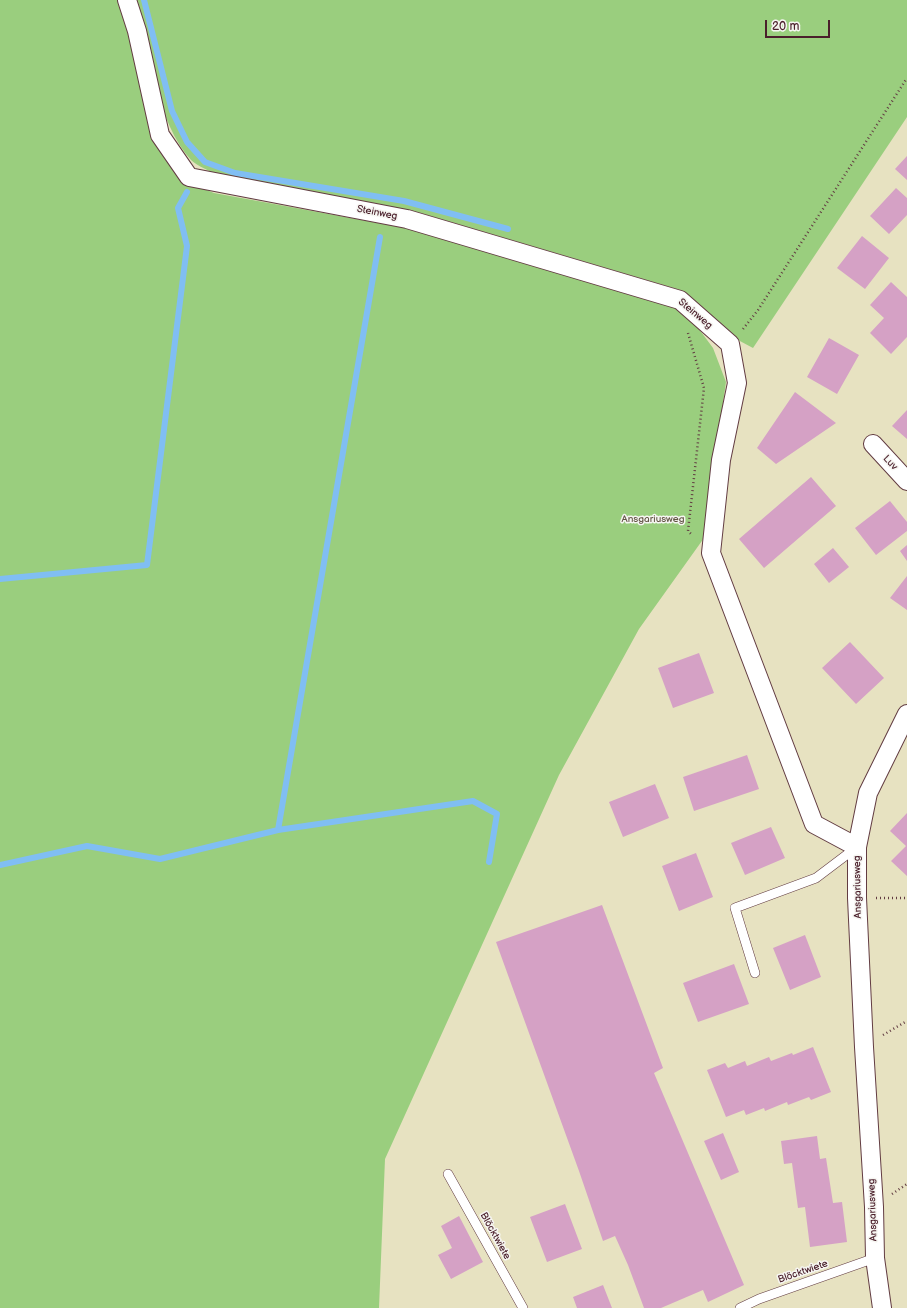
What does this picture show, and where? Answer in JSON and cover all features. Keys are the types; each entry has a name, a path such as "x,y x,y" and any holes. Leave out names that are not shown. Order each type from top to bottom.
{"street":[{"name":"Steinweg","path":"127,0 137,31 160,135 189,177 408,219 680,300 730,344"},
{"name":"Ansgariusweg","path":"730,344 737,383 721,460 712,553 814,824 857,847 857,898 874,1207 875,1258 882,1308"},
{"name":"Luv","path":"872,444 907,481"},
{"path":"857,847 868,793 907,714"}],"lane":[{"path":"755,973 735,908 816,878 857,847"},
{"name":"Blöcktwiete","path":"448,1174 523,1308"},
{"name":"Blöcktwiete","path":"740,1308 760,1299 875,1258"}],"path":[{"path":"730,344 758,310 907,78"},
{"path":"687,330 704,388 688,531 712,553"},
{"path":"857,898 907,898"},
{"path":"864,1047 907,1021"}],"green space":[{"path":"0,0 120,0 149,121 162,155 182,180 214,193 416,230 664,300 693,321 713,348 726,382 704,538 639,629 559,775 385,1159 379,1308 0,1308"},
{"path":"136,0 907,0 907,117 753,348 723,332 680,290 417,212 220,176 201,167 191,160 180,145 162,106 149,62"}],"building":[{"path":"907,156 907,180 895,169"},
{"path":"896,188 907,198 907,215 889,234 870,216"},
{"path":"862,236 889,258 865,289 837,268"},
{"path":"891,282 907,297 907,337 891,354 870,333 884,318 870,305"},
{"path":"829,338 859,355 837,394 807,377"},
{"path":"795,392 836,423 776,464 757,448"},
{"path":"907,410 907,439 892,426"},
{"path":"811,477 836,506 764,568 739,539"},
{"path":"890,501 907,522 907,531 876,555 855,528"},
{"path":"907,545 907,561 900,551"},
{"path":"833,548 849,567 829,583 814,564"},
{"path":"907,576 907,610 890,598"},
{"path":"850,642 884,678 856,704 822,668"},
{"path":"699,653 714,693 673,708 658,668"},
{"path":"747,755 759,789 694,811 683,777"},
{"path":"655,784 669,818 623,837 609,802"},
{"path":"907,813 907,876 891,861 906,846 890,831"},
{"path":"771,827 785,858 745,875 731,843"},
{"path":"696,853 713,897 679,911 662,866"},
{"path":"602,905 663,1068 654,1073 744,1285 708,1302 703,1290 661,1308 644,1308 628,1265 615,1236 603,1241 496,942"},
{"path":"805,935 821,977 790,990 773,948"},
{"path":"734,964 749,1004 698,1022 683,983"},
{"path":"813,1047 831,1092 811,1100 809,1097 788,1105 787,1102 765,1111 764,1108 746,1115 744,1110 726,1117 707,1070 725,1063 728,1068 745,1061 747,1066 769,1057 771,1061 792,1053 793,1055"},
{"path":"723,1133 739,1172 721,1180 704,1141"},
{"path":"817,1136 820,1159 826,1158 833,1203 842,1202 847,1242 810,1247 805,1207 798,1208 792,1163 784,1164 781,1141"},
{"path":"565,1204 582,1249 547,1262 530,1217"},
{"path":"459,1216 483,1262 451,1279 438,1255 452,1248 441,1226"},
{"path":"603,1285 612,1308 577,1308 573,1297"}],"waterway":[{"path":"144,0 172,111 187,142 205,162 235,173 404,201 508,229"},
{"path":"0,579 147,565 187,246 178,208 187,192"},
{"path":"0,865 87,846 160,859 278,830 380,237"},
{"path":"278,830 473,801 497,814 489,862"}]}
